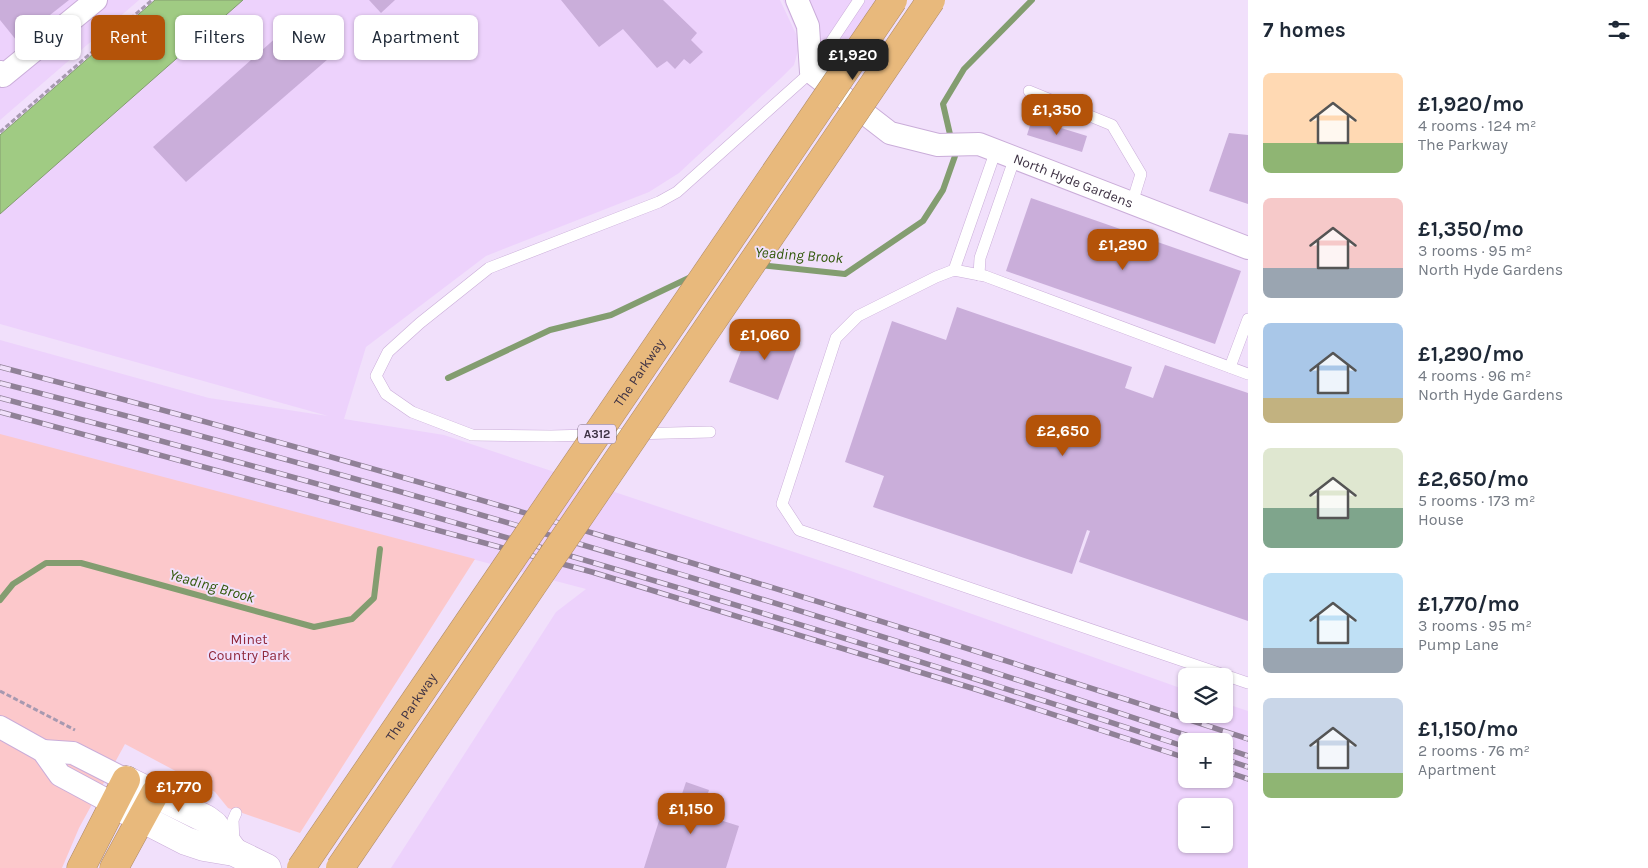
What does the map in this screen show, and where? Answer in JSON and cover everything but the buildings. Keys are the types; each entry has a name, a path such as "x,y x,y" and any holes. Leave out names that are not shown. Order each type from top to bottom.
{"highway":[{"name":"The Parkway","path":"301,868 893,0"},
{"name":"A312","path":"340,868 931,0"},
{"path":"81,868 126,780"},
{"path":"114,868 155,793"}],"street":[{"path":"2,74 96,0"},
{"path":"796,0 808,26 811,72"},
{"name":"North Hyde Gardens","path":"811,72 890,133 938,145 997,150 1248,248"},
{"path":"0,727 43,751 60,775 114,804 186,841 204,847 234,852 267,868"},
{"path":"43,751 72,752 155,793 214,825 234,852"}],"lane":[{"path":"710,432 551,436 472,435 412,412 386,394 376,376 388,352 489,268 659,202 676,192 811,72 859,0"},
{"path":"1029,91 1112,125 1141,174 1132,202"},
{"path":"954,270 997,150"},
{"path":"979,275 997,150"},
{"path":"1248,374 979,275 954,270 858,316 836,338 782,504 799,530 1248,683"},
{"path":"1230,367 1248,319"},
{"path":"234,852 233,820 236,813"}],"path":[{"path":"0,132 152,0"},
{"path":"0,691 49,717"}],"shaded area":[{"path":"0,0 139,0 122,15 91,15 91,41 81,50 81,15 15,15 15,60 70,60 0,120"},
{"path":"155,0 243,0 226,15 175,15 175,60 0,214 0,135 91,56 91,60 165,60 165,15 138,15"},
{"path":"243,0 780,0 796,34 799,47 794,65 781,78 679,173 649,192 486,256 366,347 344,419 444,435 848,570 1178,687 1178,723 1233,723 1233,706 1248,711 1248,868 391,868 556,612 586,589 0,435 0,340 209,398 328,416 0,324 0,200 175,56 175,60 263,60 263,15 225,15"},
{"path":"783,0 878,0 834,67 808,58"}],"green space":[{"name":"Minet Country Park","path":"0,434 475,559 300,833 228,808 215,792 125,744 79,828 62,868 0,868"}],"waterway":[{"name":"Yeading Brook","path":"760,265 845,274 923,221 943,190 955,156 943,104 964,69 1032,0"},
{"name":"Yeading Brook","path":"448,378 550,330 611,315 693,276"},
{"name":"Yeading Brook","path":"0,600 13,584 46,563 81,563 314,627 352,619 374,598 380,549"}],"railway":[{"path":"0,367 314,452 627,543 938,639 1248,739"},
{"path":"0,383 304,464 455,507 756,597 1180,733"},
{"path":"0,398 299,479 596,564 892,653 1178,744"},
{"path":"0,412 592,572 975,689 1178,755"},
{"path":"1233,751 1248,756"},
{"path":"1233,762 1248,767"},
{"path":"1233,774 1248,779"}]}
